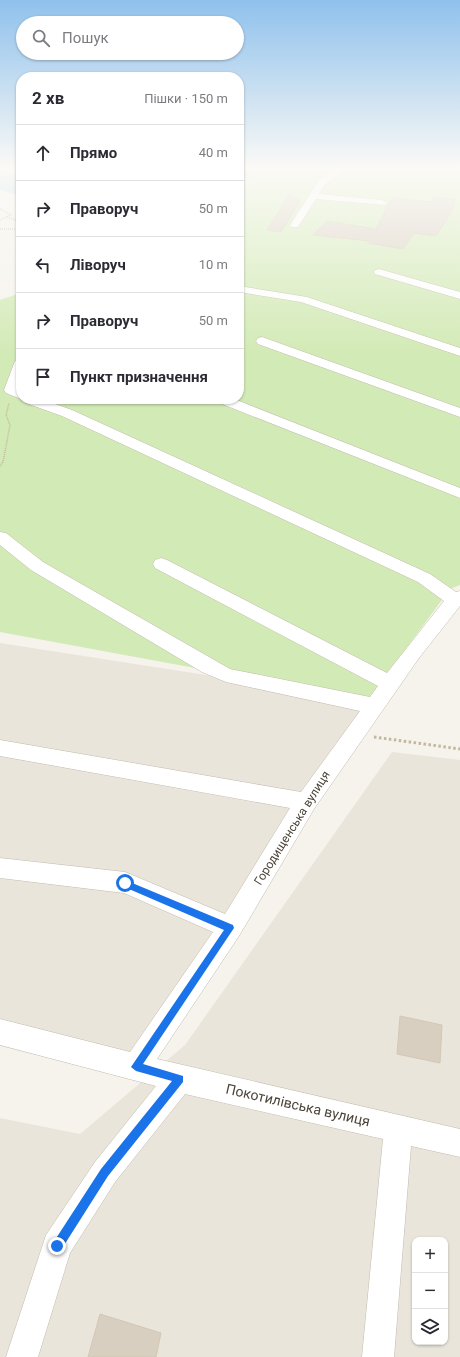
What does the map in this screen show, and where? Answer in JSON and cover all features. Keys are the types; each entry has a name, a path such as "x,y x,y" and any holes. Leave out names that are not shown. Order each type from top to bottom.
{"street":[{"path":"379,272 460,296"},
{"path":"244,290 303,299 460,352"},
{"path":"262,341 460,413"},
{"path":"16,376 11,390 16,392"},
{"path":"42,404 67,413 416,575 457,598"},
{"path":"235,404 460,492"},
{"path":"0,537 37,566 209,667 226,675 374,706"},
{"path":"161,564 390,684"},
{"name":"Городищенська вулиця","path":"136,1067 230,928 306,802 390,684 436,622 457,598"},
{"path":"0,748 306,802"},
{"path":"0,868 125,883 230,928"},
{"name":"Покотилівська вулиця","path":"0,1032 180,1079 460,1143"},
{"path":"22,1357 57,1246 104,1172 180,1079"},
{"path":"378,1357 398,1128"}],"path":[{"path":"0,466 3,462 10,425 6,415 16,395"},
{"path":"354,734 460,750"}],"shaded area":[{"path":"0,643 368,700 127,1077 0,1046"},
{"path":"392,752 460,760 460,1357 0,1357 0,1118 80,1134 185,1045"}],"green space":[{"path":"244,230 460,230 460,585 450,589 368,700 0,632 0,300 16,295 16,404 244,404"}],"building":[{"path":"269,230 282,230 281,232"},
{"path":"318,230 440,230 436,236 414,233 403,249 369,243 370,241 313,235"},
{"path":"400,1016 442,1025 440,1063 397,1054"},
{"path":"100,1314 161,1333 156,1357 88,1357"}],"route":[{"path":"57,1246 104,1172 180,1079 136,1067 230,928 125,883"}]}
